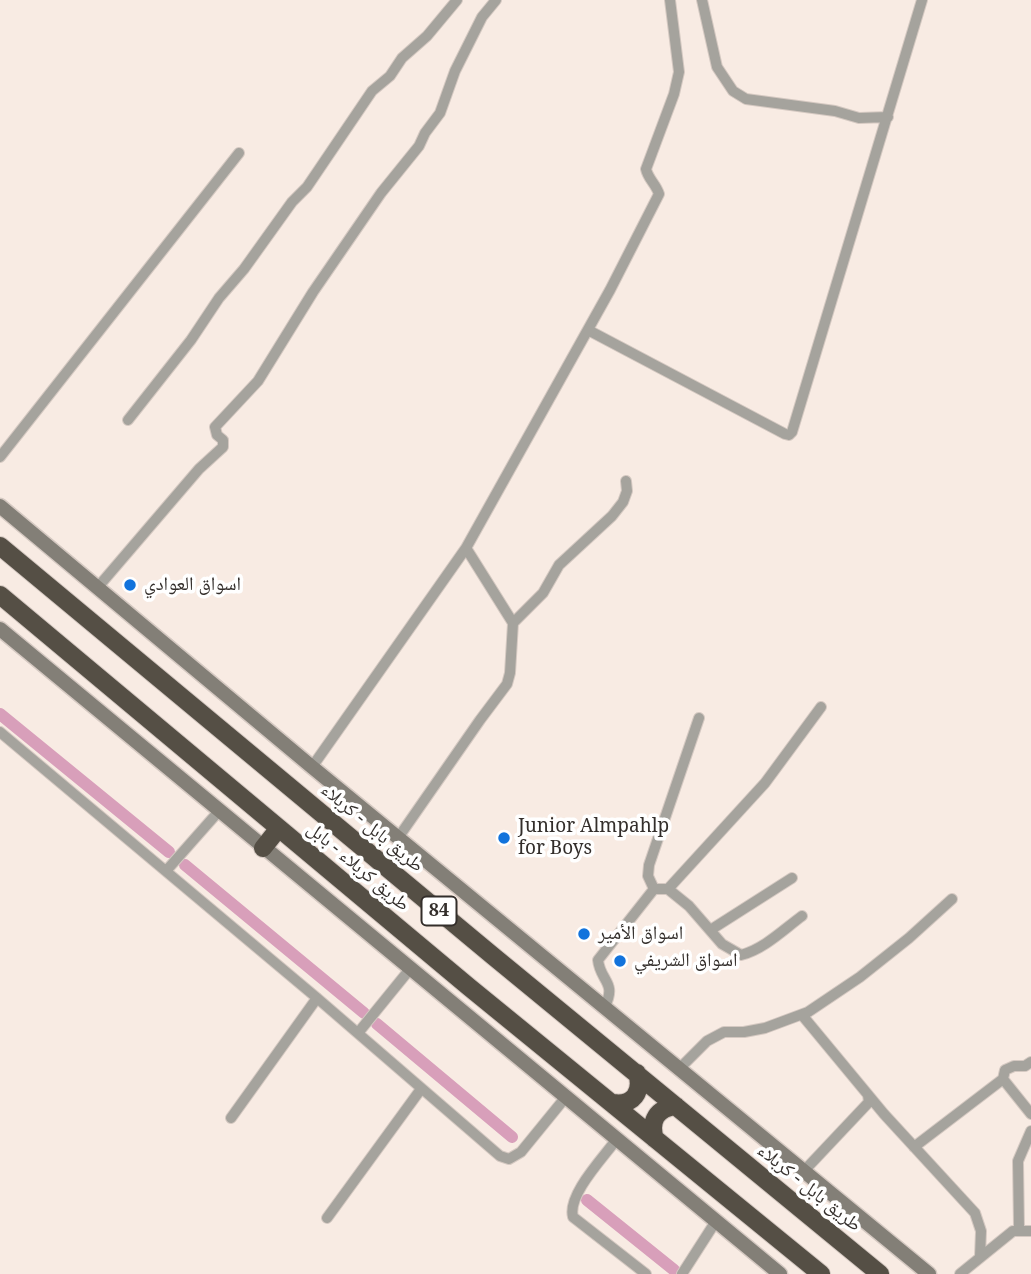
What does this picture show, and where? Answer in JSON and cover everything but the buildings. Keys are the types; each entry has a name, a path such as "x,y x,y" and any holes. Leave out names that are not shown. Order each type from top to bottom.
{"highway":[{"name":"طريق بابل - كربلاء","path":"0,546 880,1274"},
{"name":"طريق كربلاء - بابل","path":"0,595 469,987 821,1274"},
{"path":"263,848 279,828"},
{"path":"613,1103 623,1105 632,1101 638,1093 640,1083 636,1073"},
{"path":"655,1139 653,1120 658,1112 666,1107 676,1106"}],"main road":[{"path":"0,506 312,767 605,1006 678,1070 929,1274"},
{"path":"0,629 780,1274"}],"street":[{"path":"128,420 306,187 372,91 390,76 402,58 426,36 457,0"},
{"path":"98,587 199,469 223,447 223,440 217,435 215,427 258,381 313,292 381,193 419,146 440,113 455,71 475,31 496,0"},
{"path":"312,767 466,548 588,330 659,194 657,187 647,176 646,169 674,94 679,72 670,0"},
{"path":"702,0 717,67 733,91 746,99 835,111 859,118 888,117"},
{"path":"588,330 789,435 922,0"},
{"path":"0,457 239,153"},
{"path":"513,623 543,593 559,565 612,516 623,502 627,491 626,481"},
{"path":"398,838 508,684 512,663 513,623 466,548"},
{"path":"668,889 765,783 821,707"},
{"path":"654,888 648,876 649,864 699,718"},
{"path":"0,732 317,998 492,1151 509,1158 521,1152 565,1098"},
{"path":"166,871 219,811"},
{"path":"712,929 792,878"},
{"path":"654,888 668,889 689,905 722,944 741,955 767,943 802,916"},
{"path":"605,1006 610,996 610,984 599,968 598,960 654,888"},
{"path":"678,1070 707,1041 724,1032 765,1028 802,1015 860,977 952,899"},
{"path":"358,1033 410,969"},
{"path":"231,1118 317,998"},
{"path":"802,1015 868,1095 978,1217 981,1231 980,1257"},
{"path":"914,1147 1003,1079 1005,1070 1031,1062"},
{"path":"1003,1079 1031,1114"},
{"path":"327,1218 421,1088"},
{"path":"803,1172 869,1102 868,1095"},
{"path":"1019,1229 1018,1161 1031,1131"},
{"path":"616,1140 581,1186 570,1209 573,1217 646,1274"},
{"path":"682,1274 716,1221"},
{"path":"960,1274 1007,1235 1019,1229 1031,1231"}],"waterway":[{"path":"0,714 169,852"},
{"path":"185,865 364,1013"},
{"path":"377,1024 512,1137"},
{"path":"587,1200 674,1270"}],"place":[{"name":"اسواق العوادي","path":"130,585"},
{"name":"Junior Almpahlp for Boys","path":"504,838"},
{"name":"اسواق الأمير","path":"584,934"},
{"name":"اسواق الشريفي","path":"620,961"}]}
